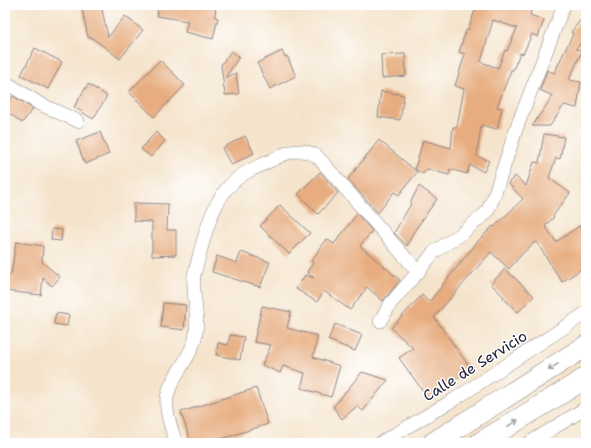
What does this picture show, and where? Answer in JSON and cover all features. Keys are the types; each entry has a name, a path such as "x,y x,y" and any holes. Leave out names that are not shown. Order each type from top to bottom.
{"main road":[{"path":"433,443 586,346"},
{"path":"480,443 586,378"}],"street":[{"path":"380,321 391,303 434,252 465,231 487,212 494,196 518,124 564,5"},
{"path":"5,82 40,104 78,121"},
{"path":"176,443 167,409 168,397 172,386 192,350 195,339 197,324 194,275 213,212 225,192 233,182 242,175 284,153 299,150 308,151 318,156 418,272"},
{"name":"Calle de Servicio","path":"380,443 455,399 586,313"},
{"path":"530,443 586,408"}],"building":[{"path":"81,5 101,5 108,37 125,16 143,30 120,59 91,37 88,37"},
{"path":"158,5 216,5 215,17 218,18 213,39 185,32 188,21 157,16"},
{"path":"477,5 533,5 530,15 544,20 538,37 532,34 523,54 520,53 513,70 511,70 497,107 502,108 497,129 481,125 477,156 489,161 484,172 470,165 467,174 450,169 449,175 427,169 423,174 415,169 423,140 451,148 453,127 457,127 464,89 455,86 465,54 459,52 466,30 468,30","holes":["493,20 517,28 507,51 505,50 498,68 481,62"]},
{"path":"586,13 586,36 576,49 582,51 569,80 581,82 577,108 564,105 550,126 532,126 553,96 540,90 547,70 554,73 573,34 571,32"},
{"path":"35,48 62,62 48,89 21,75"},
{"path":"231,51 239,57 225,78 236,73 239,94 225,95 221,65"},
{"path":"282,51 285,57 287,56 296,76 270,89 257,63"},
{"path":"405,54 406,76 382,78 381,55"},
{"path":"160,60 185,85 154,117 129,92"},
{"path":"88,84 107,96 93,119 74,107"},
{"path":"381,91 404,95 400,120 378,117"},
{"path":"13,96 33,109 22,123 5,110 5,106"},
{"path":"100,132 109,154 85,164 76,141"},
{"path":"156,132 165,141 151,157 141,149"},
{"path":"544,134 564,137 560,159 556,158 549,178 570,193 553,216 554,217 545,226 556,242 579,226 586,237 586,266 562,282 535,242 509,269 491,252 434,317 471,369 429,399 399,358 413,348 391,328 422,295 429,302 478,241 523,199 508,183 515,176 526,186 534,162 539,163"},
{"path":"245,136 254,153 231,165 222,148"},
{"path":"379,140 417,172 399,195 394,192 378,213 348,179"},
{"path":"320,172 338,193 318,214 298,194"},
{"path":"419,186 437,199 413,233 407,246 394,233 411,204 410,203"},
{"path":"134,203 168,204 167,230 176,230 176,255 152,256 152,222 134,221"},
{"path":"280,205 310,233 289,254 260,226"},
{"path":"357,214 372,231 360,246 400,280 383,301 367,287 350,310 324,291 317,302 296,289 305,275 314,278 307,272 313,263 311,261 327,239 334,244"},
{"path":"52,229 62,230 61,241 51,240"},
{"path":"16,242 43,246 42,262 60,277 52,286 43,278 41,295 5,291 5,275 11,275"},
{"path":"241,252 270,262 260,287 212,272 217,256 237,263"},
{"path":"505,269 534,296 518,312 491,284"},
{"path":"163,303 186,305 184,330 161,327"},
{"path":"262,306 291,312 287,328 318,336 313,357 340,366 331,397 301,388 305,373 283,366 280,373 262,365 271,345 254,342"},
{"path":"56,313 69,315 67,326 54,324"},
{"path":"335,324 362,335 355,351 328,340"},
{"path":"230,335 244,337 240,360 216,355 218,343 228,345"},
{"path":"362,372 388,380 363,411 357,406 342,419 333,407"},
{"path":"256,388 268,424 209,443 191,443 181,412"}]}
